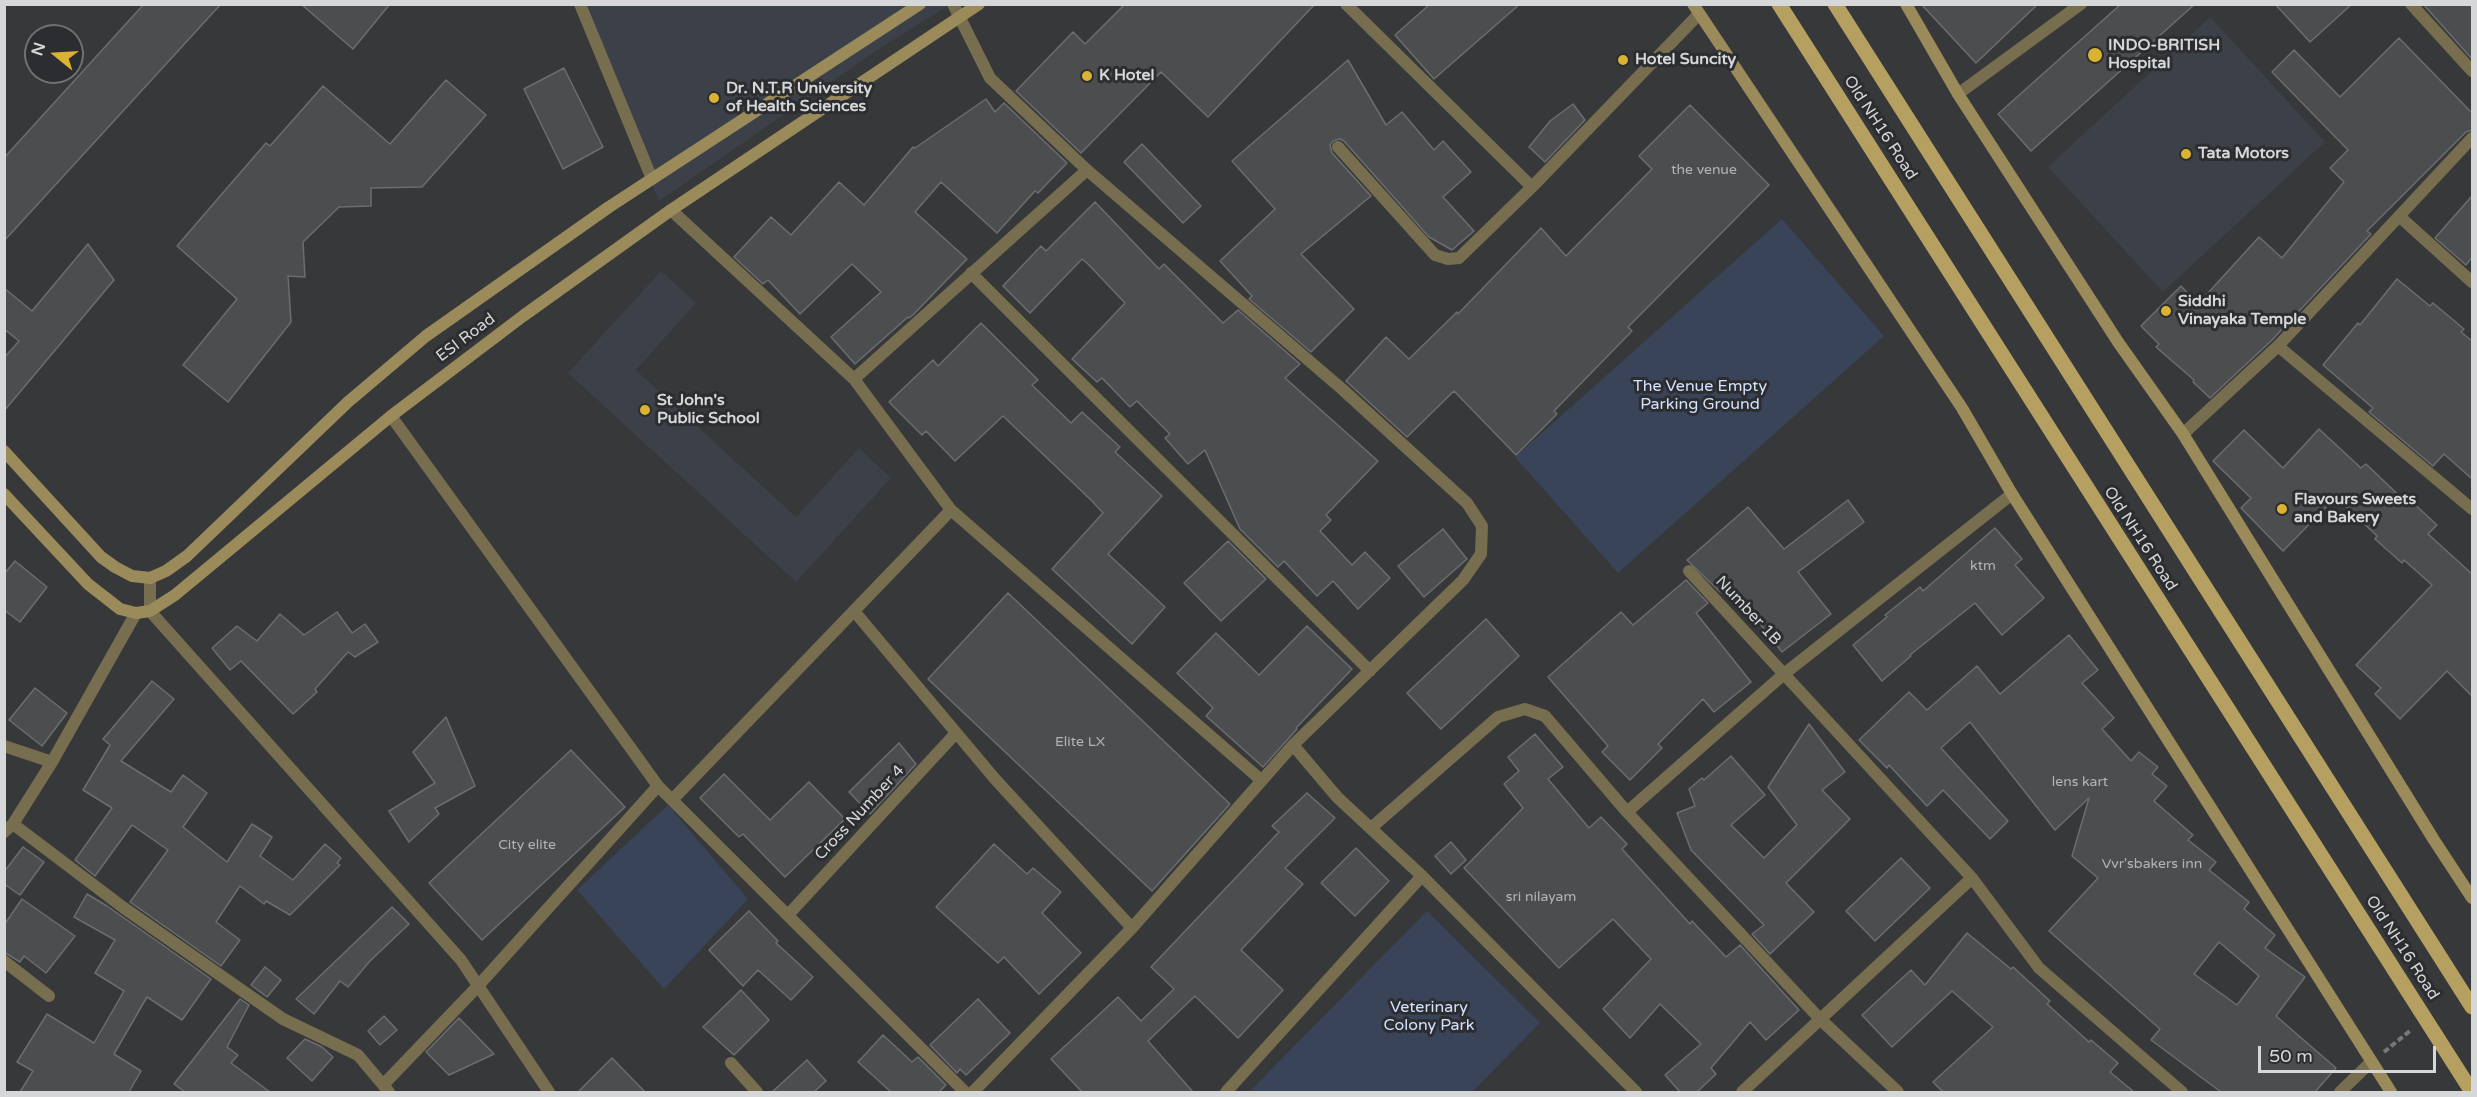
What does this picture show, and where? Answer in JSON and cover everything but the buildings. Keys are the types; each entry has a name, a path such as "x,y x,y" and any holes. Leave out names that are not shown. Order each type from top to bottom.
{"main road":[{"name":"Old NH16 Road","path":"1779,4 2472,1092"},
{"name":"Old NH16 Road","path":"1835,4 2472,1007"}],"street":[{"path":"580,4 652,179"},
{"name":"ESI Road","path":"150,578 166,571 187,556 348,402 426,336 652,179 920,4"},
{"path":"953,4 990,78 1087,170 1342,388 1467,503 1482,526 1481,554 1463,580 1293,745 1132,928 973,1092"},
{"name":"ESI Road","path":"136,614 150,611 175,595 391,416 523,316 670,210 979,4"},
{"path":"1346,4 1532,187"},
{"path":"1906,4 1958,94 2118,342 2183,434 2472,898"},
{"path":"1958,94 2081,4"},
{"path":"2411,4 2472,71"},
{"path":"1338,147 1435,255 1448,260 1459,258 1532,187 1696,9 1962,408 2012,494 2391,1092"},
{"path":"2183,434 2278,346 2472,138"},
{"path":"854,379 1087,170"},
{"path":"670,210 854,379 951,510 1261,780"},
{"path":"2399,216 2472,282"},
{"path":"971,273 1370,671"},
{"path":"2278,346 2472,509"},
{"path":"391,416 658,786 965,1092"},
{"path":"4,451 101,557 132,576 150,578 150,611 461,960 549,1092"},
{"path":"4,494 88,584 120,609 136,614 52,762 9,828 283,1019 358,1055 386,1089 658,786"},
{"path":"1627,812 1784,674 2012,494"},
{"path":"672,800 951,510"},
{"name":"Number 1B","path":"1689,571 1972,878 2039,968 2182,1092"},
{"path":"854,611 995,779 1132,928"},
{"path":"1371,828 1498,717 1525,709 1545,716 1627,812 1820,1018 1898,1092"},
{"name":"Cross Number 4","path":"788,915 956,733"},
{"path":"1293,745 1337,797 1422,876 1635,1092"},
{"path":"4,746 52,762"},
{"path":"1226,1092 1422,876"},
{"path":"1742,1092 1972,878"},
{"path":"4,961 49,996"},
{"path":"2340,1092 2372,1062"},
{"path":"731,1063 758,1092"}],"path":[{"path":"2372,1062 2426,1019"}],"shaded area":[{"name":"Dr. N.T.R University of Health Sciences","path":"588,5 949,5 879,49 659,201 637,147"},
{"name":"Tata Motors","path":"2210,17 2325,142 2163,292 2048,167"},
{"name":"St John's Public School","path":"661,271 696,303 636,370 796,517 859,448 891,478 796,582 568,373"}],"green space":[{"name":"The Venue Empty Parking Ground","path":"1782,219 1884,336 1618,573 1515,457"},
{"path":"668,805 748,899 664,989 577,890"},
{"name":"Veterinary Colony Park","path":"1427,911 1540,1023 1472,1092 1249,1092"}],"place":[{"name":"INDO-BRITISH Hospital","path":"2095,55"},
{"name":"Hotel Suncity","path":"1623,60"},
{"name":"K Hotel","path":"1087,76"},
{"name":"Dr. N.T.R University of Health Sciences","path":"714,98"},
{"name":"Tata Motors","path":"2186,154"},
{"name":"Siddhi Vinayaka Temple","path":"2166,311"},
{"name":"St John's Public School","path":"645,410"},
{"name":"Flavours Sweets and Bakery","path":"2282,509"}]}
